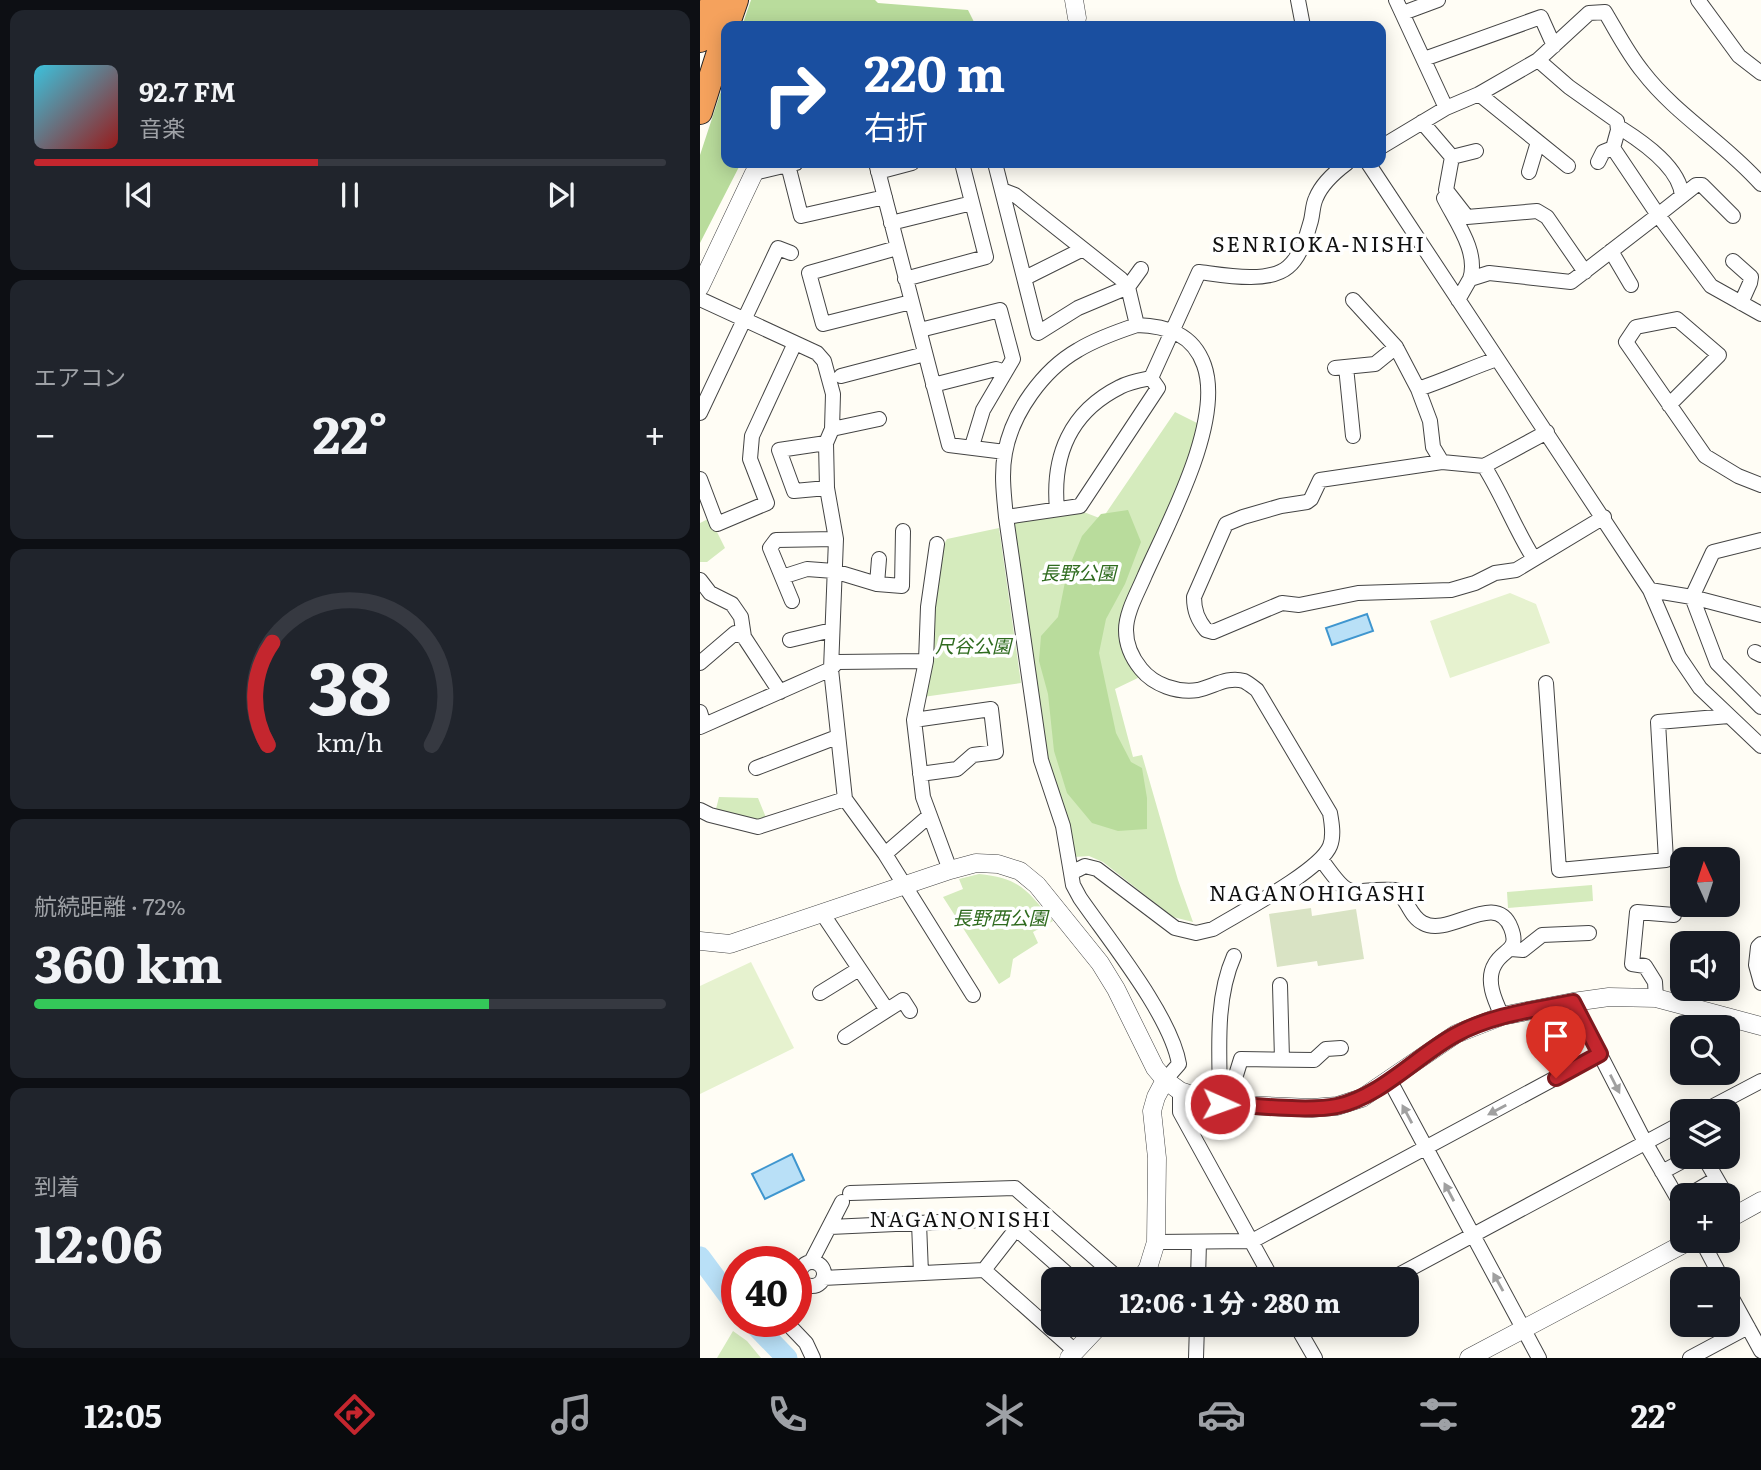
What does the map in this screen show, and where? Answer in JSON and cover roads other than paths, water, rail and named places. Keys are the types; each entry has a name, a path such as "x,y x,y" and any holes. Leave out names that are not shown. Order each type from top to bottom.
{"highway":[{"path":"700,40 713,0"},
{"path":"729,21 736,0"},
{"path":"700,112 721,47"}],"street":[{"path":"1298,0 1302,21"},
{"path":"1438,0 1400,7 1446,108"},
{"path":"1698,0 1739,56 1761,74"},
{"path":"1386,144 1446,108 1479,94 1538,60 1554,46 1586,6 1603,6 1643,72 1678,108 1743,163 1761,184"},
{"path":"1424,59 1541,17 1554,46"},
{"path":"1538,60 1569,87 1617,121 1614,148 1658,215 1711,286 1761,314"},
{"path":"1479,94 1563,166"},
{"path":"1422,122 1452,157"},
{"path":"1618,130 1622,129 1658,156 1681,185 1682,196"},
{"path":"1529,172 1538,142"},
{"path":"1598,162 1603,152 1614,148"},
{"path":"1452,157 1476,150"},
{"path":"1452,157 1446,190 1467,217 1537,211 1547,217 1585,272"},
{"path":"700,287 754,173 775,168"},
{"path":"793,168 802,216 885,197"},
{"path":"877,168 949,445 1005,452"},
{"path":"905,279 986,257 963,168"},
{"path":"996,168 1038,333 1078,308 1128,287 1140,269"},
{"path":"1151,378 1199,272 1239,278 1262,276 1287,268 1300,252 1316,197 1332,173 1340,168"},
{"path":"1371,168 1650,590 1679,657 1700,688 1761,746"},
{"path":"1470,279 1489,273 1571,282 1704,181 1724,214"},
{"path":"1002,190 1015,195 1121,279 1128,287 1137,325"},
{"path":"1446,190 1441,192 1471,253 1474,266 1458,300"},
{"path":"891,223 972,203"},
{"path":"700,413 778,248 791,253"},
{"path":"897,248 809,273 823,324 911,302"},
{"path":"1025,278 1083,249"},
{"path":"1611,251 1631,285"},
{"path":"1733,261 1751,277 1741,303"},
{"path":"700,299 817,353 824,361 833,394 832,429 827,443 827,488 836,540 831,669 845,799 885,854 973,995"},
{"path":"1353,300 1396,347 1418,389 1430,421 1433,447 1442,462"},
{"path":"920,330 1000,310 1013,359 983,410 972,446"},
{"path":"1669,405 1719,355 1677,318 1636,327 1626,341 1669,405 1705,456 1738,477 1761,485"},
{"path":"1071,873 1085,866 1097,869 1175,929 1196,933 1213,929 1312,867 1330,846 1330,813 1257,690 1245,682 1230,680 1197,690 1179,690 1163,686 1150,679 1130,653 1125,630 1132,605 1193,466 1209,392 1201,355 1187,339 1173,330 1155,326 1137,325 1101,338 1075,351 1049,372 1029,397 1016,420 1005,452 1003,486 1041,760 1063,826 1073,885 1134,975 1177,1049 1179,1064 1165,1080 1152,1111 1157,1158 1156,1242 1149,1267"},
{"path":"700,478 717,524 767,503 750,459 752,436 795,343"},
{"path":"1353,436 1346,417 1340,367 1374,364 1396,347"},
{"path":"841,376 925,354"},
{"path":"1418,389 1497,359"},
{"path":"933,385 996,369 1005,372"},
{"path":"1006,517 1080,506 1158,388 1151,378"},
{"path":"1057,509 1056,471 1073,426 1094,403 1121,386 1151,378"},
{"path":"832,429 879,419"},
{"path":"1548,432 1484,466 1442,462 1320,480 1307,502 1256,513 1226,524 1194,597 1194,608 1200,623 1206,631 1213,632 1282,603 1299,605 1358,593 1451,590 1475,583 1495,573 1516,570 1604,517"},
{"path":"827,443 779,450 794,491 827,488"},
{"path":"1484,466 1534,559"},
{"path":"782,577 807,569 834,571 877,584 902,586 903,531"},
{"path":"793,601 770,548 776,540 836,540"},
{"path":"1761,540 1713,552 1692,597 1717,663 1761,706"},
{"path":"937,544 928,607 926,662 914,720 923,797 950,870"},
{"path":"877,584 879,559"},
{"path":"700,580 710,593 732,604 741,617 744,637 780,692"},
{"path":"1650,590 1692,597 1761,615"},
{"path":"790,640 832,630"},
{"path":"700,663 735,633 744,637"},
{"path":"701,721 780,692 831,669 837,662 926,662"},
{"path":"1546,683 1559,870 1666,860 1658,722 1729,716"},
{"path":"914,720 991,709 996,752 973,755 957,769 920,774"},
{"path":"756,768 837,737"},
{"path":"700,810 758,827 845,799"},
{"path":"885,854 929,816"},
{"path":"1321,859 1339,885 1351,893 1395,890 1405,898 1414,916 1424,925 1441,926 1488,912 1508,920 1514,941 1511,949 1494,964 1492,980 1492,994 1502,1016"},
{"path":"700,942 730,944 950,870 976,863 998,864 1020,871 1037,885 1100,963 1116,989 1155,1068 1165,1080 1180,1091 1223,1104 1312,1108 1336,1106 1362,1098 1456,1034 1502,1016 1573,1002 1609,997 1656,998 1761,1026"},
{"path":"1656,998 1655,982 1645,966 1632,964 1637,912 1670,915"},
{"path":"822,913 887,1010"},
{"path":"1511,949 1523,950 1542,935 1589,933"},
{"path":"1761,944 1758,947 1756,965 1761,983"},
{"path":"1223,1104 1220,1017 1228,969 1234,956"},
{"path":"820,993 859,969"},
{"path":"1280,985 1282,1059"},
{"path":"845,1037 903,1000 910,1011"},
{"path":"1573,1002 1645,1142 1670,1183"},
{"path":"1223,1104 1241,1059 1314,1060 1326,1049 1341,1048"},
{"path":"1156,1242 1252,1241 1600,1054"},
{"path":"1389,1079 1539,1358"},
{"path":"1727,1099 1761,1081"},
{"path":"1180,1091 1181,1112 1266,1267"},
{"path":"1413,1267 1670,1129"},
{"path":"1662,1172 1670,1168"},
{"path":"1711,1169 1719,1183"},
{"path":"1711,1183 1717,1179"},
{"path":"1088,1337 1072,1354 984,1270 823,1278 822,1267 811,1262 846,1198 1015,1188 1105,1267"},
{"path":"1740,1213 1761,1201"},
{"path":"830,1227 1005,1219 1059,1267"},
{"path":"919,1223 921,1273"},
{"path":"984,1270 1016,1229"},
{"path":"1198,1267 1199,1242"},
{"path":"1469,1358 1670,1251"},
{"path":"1740,1313 1761,1351"},
{"path":"1690,1358 1748,1327"},
{"path":"800,1337 813,1358"},
{"path":"1196,1358 1197,1337"},
{"path":"1306,1337 1315,1358"}],"water":[{"path":"1367,614 1373,631 1332,645 1326,628"},
{"path":"792,1154 804,1180 765,1199 752,1174"}],"waterway":[{"path":"700,1257 721,1285"},
{"path":"767,1337 787,1358"}],"district":[{"name":"SENRIOKA-NISHI","path":"1319,242"},
{"name":"NAGANOHIGASHI","path":"1318,891"},
{"name":"NAGANONISHI","path":"961,1217"}],"park label":[{"name":"長野公園","path":"1078,572"},
{"name":"尺谷公園","path":"973,645"},
{"name":"長野西公園","path":"1000,917"}]}
